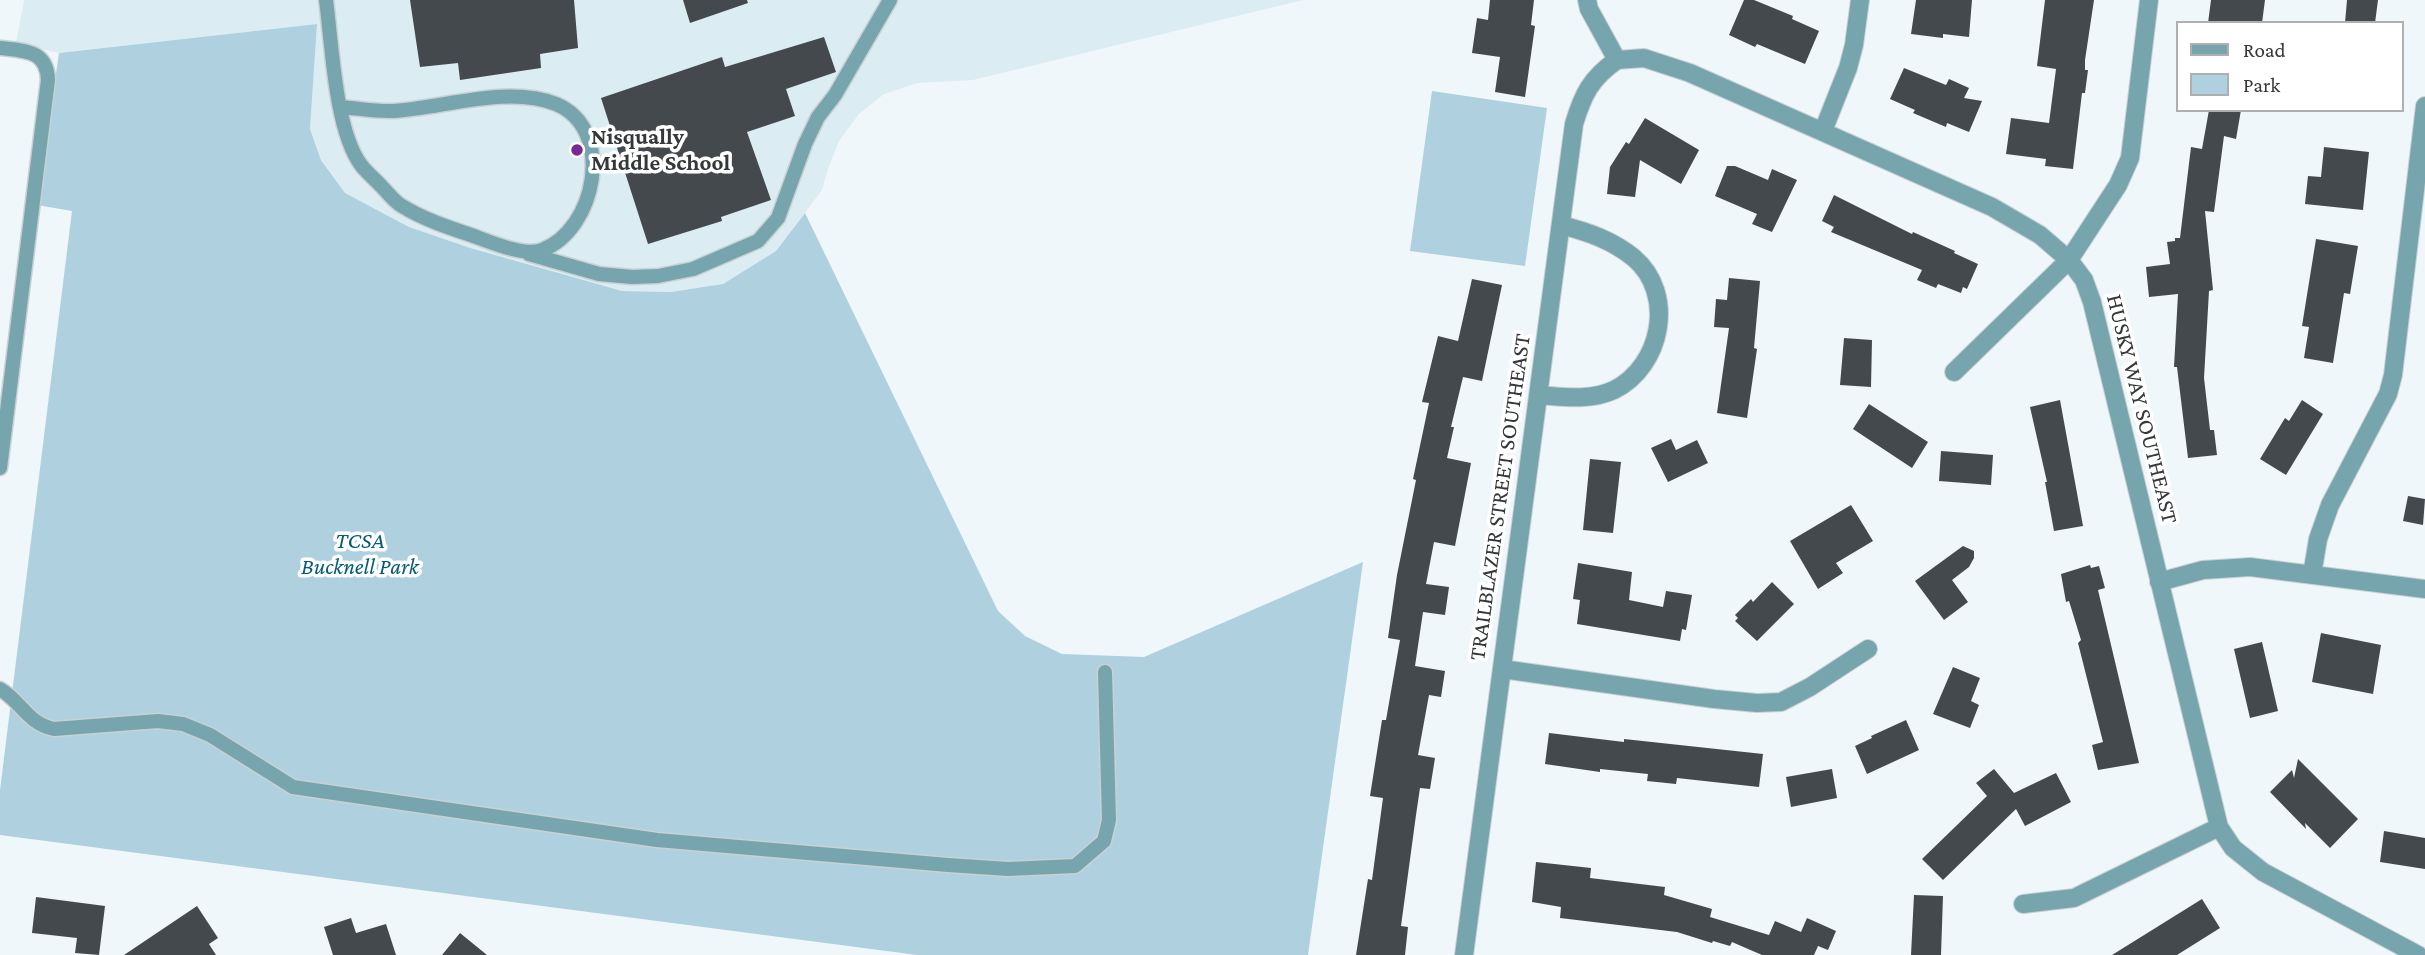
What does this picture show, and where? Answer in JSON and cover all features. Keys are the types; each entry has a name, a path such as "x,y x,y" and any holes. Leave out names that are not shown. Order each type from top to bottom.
{"street":[{"path":"1587,0 1589,9 1617,60"},
{"path":"1823,131 1848,68 1860,0"},
{"path":"1954,372 2069,260 2118,185 2130,158 2149,0"},
{"name":"HUSKY WAY SOUTHEAST","path":"1617,60 1644,58 1690,73 1823,131 1992,207 2040,235 2069,260 2084,280 2092,302 2219,827 2233,848 2263,872 2418,955"},
{"name":"TRAILBLAZER STREET SOUTHEAST","path":"1464,955 1574,124 1583,96 1599,72 1617,60"},
{"path":"2312,575 2318,539 2330,505 2388,394 2393,375 2425,106"},
{"path":"1539,395 1581,399 1613,390 1635,375 1649,358 1659,323 1659,306 1649,276 1635,259 1610,241 1561,225"},
{"path":"2159,582 2203,570 2227,567 2425,589"},
{"path":"1502,669 1714,699 1781,702 1810,687 1868,649"},
{"path":"2023,904 2074,898 2219,827"}],"lane":[{"path":"326,0 340,107 349,142 360,165 400,205 436,224 518,250 599,274 632,277 658,276 693,269 758,240 778,218 805,144 818,117 835,95 890,0"},
{"path":"0,48 26,51 42,58 48,66 48,80 0,468"},
{"path":"340,107 393,111 488,99 535,97 559,105 579,122 590,143 593,172 586,203 574,225 562,238 540,251 518,250"},
{"path":"0,689 15,700 40,726 54,729 158,721 183,724 241,753 269,774 293,787 657,840 1008,869 1075,866 1104,841 1109,820 1105,672"}],"shaded area":[{"name":"Nisqually Middle School","path":"24,0 1303,0 973,80 917,83 884,94 859,114 839,141 822,190 776,251 723,284 671,292 622,291 476,252 409,227 345,193 321,159 310,129 317,24 59,53 16,43"}],"green space":[{"name":"TCSA Bucknell Park","path":"317,24 310,129 321,160 345,193 409,227 470,248 622,291 671,292 723,284 776,251 805,213 998,611 1025,636 1062,654 1144,657 1363,562 1308,955 917,955 0,835 0,790 72,211 37,205 59,53"},
{"path":"1432,91 1547,108 1525,266 1410,251"}],"building":[{"path":"410,0 574,0 578,48 540,54 541,68 460,80 458,63 420,67"},
{"path":"683,0 747,0 748,3 690,23"},
{"path":"1490,0 1534,0 1531,25 1535,26 1525,97 1495,92 1500,57 1472,53 1477,18 1488,20"},
{"path":"1744,0 1754,0 1793,16 1792,19 1819,31 1805,64 1729,35"},
{"path":"1916,0 1972,0 1969,37 1943,34 1943,38 1911,34"},
{"path":"2045,0 2094,0 2085,60 2085,70 2088,70 2085,93 2082,93 2073,169 2045,166 2046,159 2006,154 2011,118 2049,123 2056,69 2037,66"},
{"path":"2211,0 2265,0 2262,21 2208,21"},
{"path":"2347,0 2378,0 2375,21 2345,21"},
{"path":"824,37 836,72 786,89 795,116 747,132 771,200 721,217 722,221 648,244 601,98 722,57 725,67"},
{"path":"1904,68 1946,85 1949,79 1969,88 1964,98 1982,101 1969,132 1947,123 1946,127 1913,113 1915,110 1890,99"},
{"path":"2209,112 2241,112 2236,139 2224,136 2214,212 2205,211 2213,290 2209,291 2204,378 2210,430 2214,430 2217,455 2188,458 2177,367 2174,367 2178,294 2149,297 2146,267 2170,264 2167,242 2180,238 2191,147 2202,149"},
{"path":"1645,118 1699,150 1681,184 1640,160 1635,197 1607,194 1610,167"},
{"path":"2324,147 2369,152 2363,210 2305,204 2308,176 2321,177"},
{"path":"1727,166 1735,166 1768,180 1772,169 1797,180 1772,232 1752,224 1757,214 1715,196"},
{"path":"1834,195 1978,264 1967,289 1963,287 1961,293 1938,284 1936,288 1917,280 1922,270 1831,232 1834,227 1822,221"},
{"path":"2316,239 2358,246 2350,294 2344,293 2333,363 2304,358 2309,327 2302,326"},
{"path":"1729,278 1760,281 1754,348 1757,349 1747,418 1717,413 1729,328 1714,327 1716,299 1727,300"},
{"path":"1472,279 1502,285 1482,381 1463,377 1451,427 1454,427 1447,458 1471,463 1455,546 1434,542 1426,584 1449,587 1445,615 1423,612 1415,666 1445,671 1441,697 1429,695 1418,755 1435,758 1430,789 1420,788 1401,926 1408,927 1405,955 1356,955 1368,879 1372,880 1383,798 1370,796 1382,720 1386,720 1400,640 1388,638 1397,575 1416,480 1413,479 1429,403 1422,402 1438,336 1458,341"},
{"path":"1844,338 1872,340 1871,387 1840,385"},
{"path":"2060,400 2083,526 2054,531 2047,482 2030,407"},
{"path":"2302,400 2323,414 2286,475 2260,459 2285,418 2289,421"},
{"path":"1869,404 1928,442 1912,468 1853,429"},
{"path":"1671,439 1676,450 1697,440 1708,463 1668,482 1651,448"},
{"path":"1941,451 1993,455 1991,485 1939,481"},
{"path":"1590,459 1621,462 1613,533 1583,530"},
{"path":"2408,496 2425,499 2423,525 2403,521"},
{"path":"1851,505 1873,541 1836,563 1843,573 1818,589 1790,541"},
{"path":"1963,546 1974,551 1974,558 1969,567 1952,580 1968,602 1944,620 1915,581"},
{"path":"1578,563 1632,572 1629,600 1663,607 1666,591 1692,595 1686,630 1682,629 1680,641 1577,624 1580,600 1573,599"},
{"path":"2090,565 2091,568 2099,566 2105,588 2098,590 2139,763 2098,770 2092,745 2103,742 2078,643 2081,640 2069,601 2066,602 2061,574"},
{"path":"1772,582 1794,604 1757,641 1735,621 1738,618 1735,615 1751,599 1753,602"},
{"path":"2321,633 2381,645 2373,694 2312,682"},
{"path":"2262,642 2278,711 2250,718 2234,649"},
{"path":"1953,667 1980,678 1971,701 1979,705 1970,728 1933,714"},
{"path":"1906,720 1919,750 1867,774 1855,746"},
{"path":"1549,733 1763,754 1759,787 1677,778 1676,784 1647,781 1648,774 1600,769 1600,772 1545,764"},
{"path":"2298,759 2358,819 2330,848 2305,823 2306,829 2270,792 2292,770 2294,778"},
{"path":"1832,769 1837,798 1791,807 1786,777"},
{"path":"1994,769 2014,793 2056,773 2071,802 2025,826 2016,809 1943,880 1922,859 1987,796 1976,783"},
{"path":"2384,831 2425,838 2425,869 2380,862"},
{"path":"1536,862 1591,868 1590,878 1665,887 1664,895 1712,909 1710,917 1769,935 1775,921 1801,932 1807,918 1836,931 1828,950 1818,946 1814,955 1762,955 1732,942 1730,946 1677,932 1560,918 1561,907 1532,902"},
{"path":"1914,895 1943,896 1941,955 1911,955"},
{"path":"36,897 105,906 99,955 75,953 77,938 32,933"},
{"path":"2202,899 2220,928 2177,955 2112,955"},
{"path":"197,906 218,938 209,944 216,955 124,955"},
{"path":"351,918 356,933 386,924 396,955 333,955 324,927"},
{"path":"460,933 487,955 442,955"}],"place":[{"name":"Nisqually Middle School","path":"577,150"}]}
